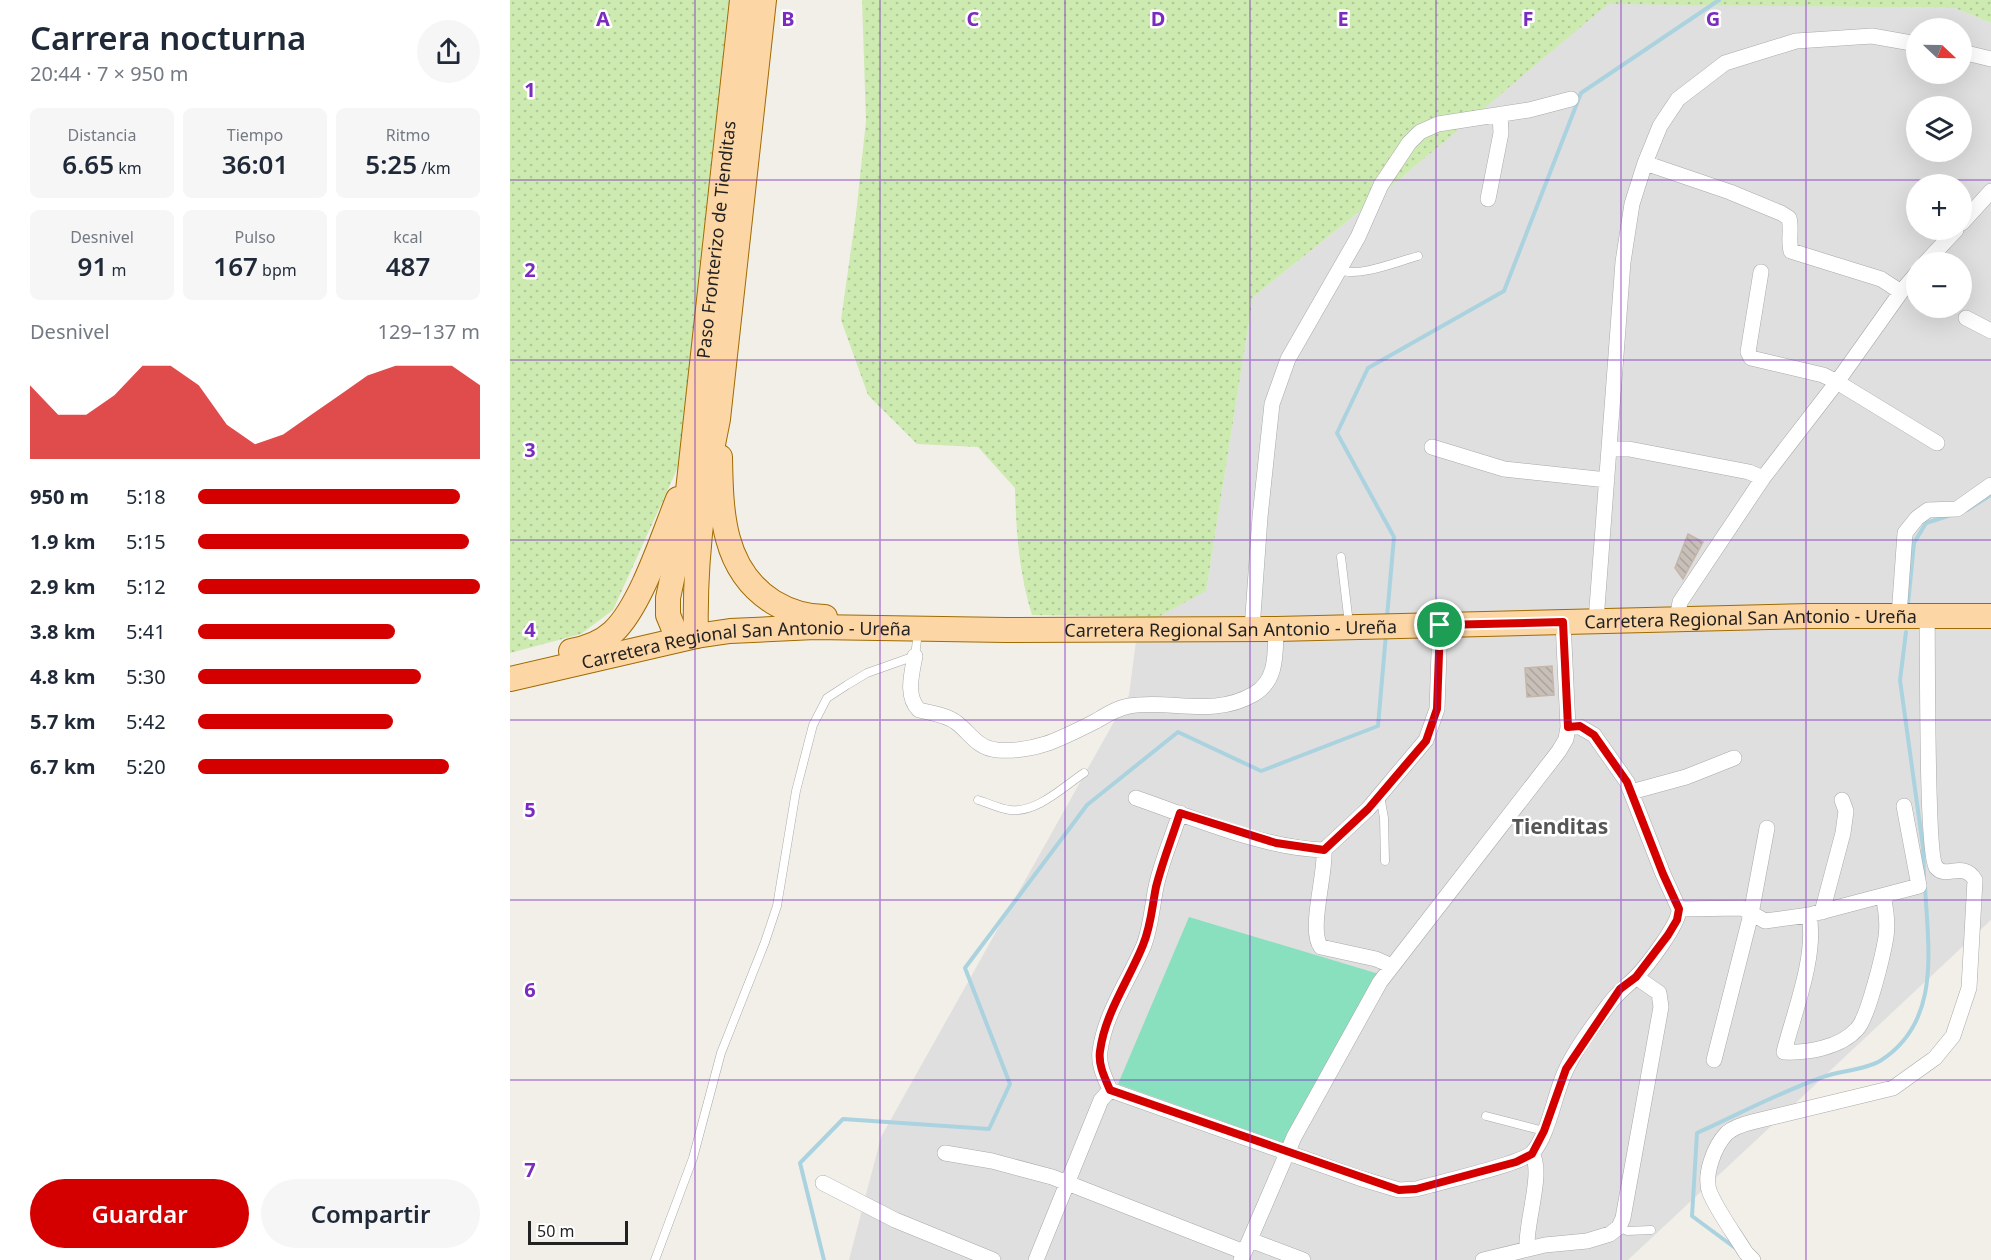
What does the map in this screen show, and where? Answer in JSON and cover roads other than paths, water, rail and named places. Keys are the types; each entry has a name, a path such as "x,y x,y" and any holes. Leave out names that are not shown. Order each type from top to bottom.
{"main road":[{"name":"Paso Fronterizo de Tienditas","path":"687,638 668,615 668,598 685,518 742,0"},
{"name":"Paso Fronterizo de Tienditas","path":"718,419 764,0"},
{"path":"718,419 726,534 731,552 740,570 752,586 765,597 795,613 816,617 927,616 989,623 1006,630"},
{"path":"687,638 695,600 707,470 718,419"},
{"path":"510,663 596,644 624,620 634,603 679,496 689,478"},
{"name":"Carretera Regional San Antonio - Ureña","path":"510,679 687,638 730,631 815,627 1006,630 1264,629 1677,619 1991,616"}],"street":[{"path":"1596,621 1623,262 1632,204 1645,163 1668,111 1678,99 1725,63 1796,41 1872,36 1906,42"},
{"path":"1972,54 1991,59"},
{"path":"915,656 911,699 918,710 957,722 972,739 986,748 1022,751 1051,743 1126,706 1146,704 1187,708 1214,707 1239,701 1264,686 1274,668 1264,629 1260,517 1272,404 1288,359 1358,237 1381,185 1409,143 1420,132 1438,123 1529,110 1571,99"},
{"path":"1488,199 1501,133 1500,114"},
{"path":"1645,163 1730,192 1781,213 1789,218 1791,251 1881,279 1901,292"},
{"path":"1972,212 1991,191"},
{"path":"1935,252 1947,240"},
{"path":"1761,272 1749,343 1748,352 1751,358 1823,375 1937,443"},
{"path":"1677,619 1680,602 1763,478 1837,382 1906,286"},
{"path":"1966,318 1991,331"},
{"path":"1432,447 1504,469 1606,480"},
{"path":"1610,449 1629,450 1749,472 1763,478"},
{"path":"1899,616 1905,533 1917,518 1928,510 1957,509 1991,485"},
{"path":"1753,1260 1746,1253 1710,1192 1710,1166 1716,1150 1727,1134 1738,1126 1752,1122 1893,1088 1935,1058 1953,1036 1969,988 1975,880 1971,872 1965,870 1943,872 1937,869 1933,862 1930,827 1927,616"},
{"path":"1245,1251 1287,1152 1380,982 1566,739 1568,727 1563,622"},
{"path":"1324,850 1368,809 1420,748 1430,732 1437,709 1440,625"},
{"path":"1180,813 1156,887 1153,917 1144,944 1107,1024 1102,1041 1099,1055 1102,1071 1110,1090 1399,1190 1416,1189 1516,1162 1532,1154 1544,1131 1566,1069 1620,989 1636,977 1677,920 1679,909 1627,782 1594,735 1580,726 1568,727"},
{"path":"1631,792 1686,777 1734,758"},
{"path":"1136,798 1276,843 1324,850"},
{"path":"1842,800 1846,811 1843,833 1811,928 1811,951 1784,1052 1802,1053 1837,1043 1856,1031 1864,1020 1886,936 1887,912 1883,896"},
{"path":"1679,909 1742,908 1765,921 1815,914 1919,886 1904,806"},
{"path":"1714,1060 1751,914 1767,828"},
{"path":"1324,850 1325,866 1316,920 1316,941 1321,947 1376,959 1392,966"},
{"path":"1483,1260 1527,1249 1587,1241 1610,1234 1619,1227 1623,1218 1661,1007 1659,993 1636,977"},
{"path":"1035,1260 1101,1100 1110,1090"},
{"path":"945,1153 992,1161 1052,1177 1245,1251 1303,1260"},
{"path":"1527,1249 1526,1237 1536,1178 1536,1160 1532,1154"},
{"path":"823,1183 895,1220 993,1260"}],"lane":[{"path":"1340,270 1347,273 1358,272 1418,256"},
{"path":"1341,557 1359,626"},
{"path":"655,1260 693,1158 721,1053 777,906 796,791 813,725 827,698 846,684 867,673 915,656 918,629"},
{"path":"978,800 1009,810 1026,808 1042,802 1084,773"},
{"path":"1379,795 1384,818 1385,861"},
{"path":"1486,1116 1544,1131"},
{"path":"1619,1227 1627,1232 1652,1230"}],"waterway":[{"path":"1387,617 1394,537 1337,433 1368,368 1504,291 1581,93 1719,0"},
{"path":"1967,510 1991,495"},
{"path":"1908,604 1914,543 1926,523 1948,516"},
{"path":"1906,632 1900,680 1923,847 1924,876"},
{"path":"824,1260 800,1163 843,1119 989,1129 1010,1084 965,968 1087,805 1178,732 1261,771 1378,726 1386,634"},
{"path":"1738,1250 1692,1216 1697,1133 1807,1083 1874,1064 1900,1045 1914,1026 1927,982 1928,934 1925,886"}],"district":[{"name":"Tienditas","path":"1560,826"}]}
